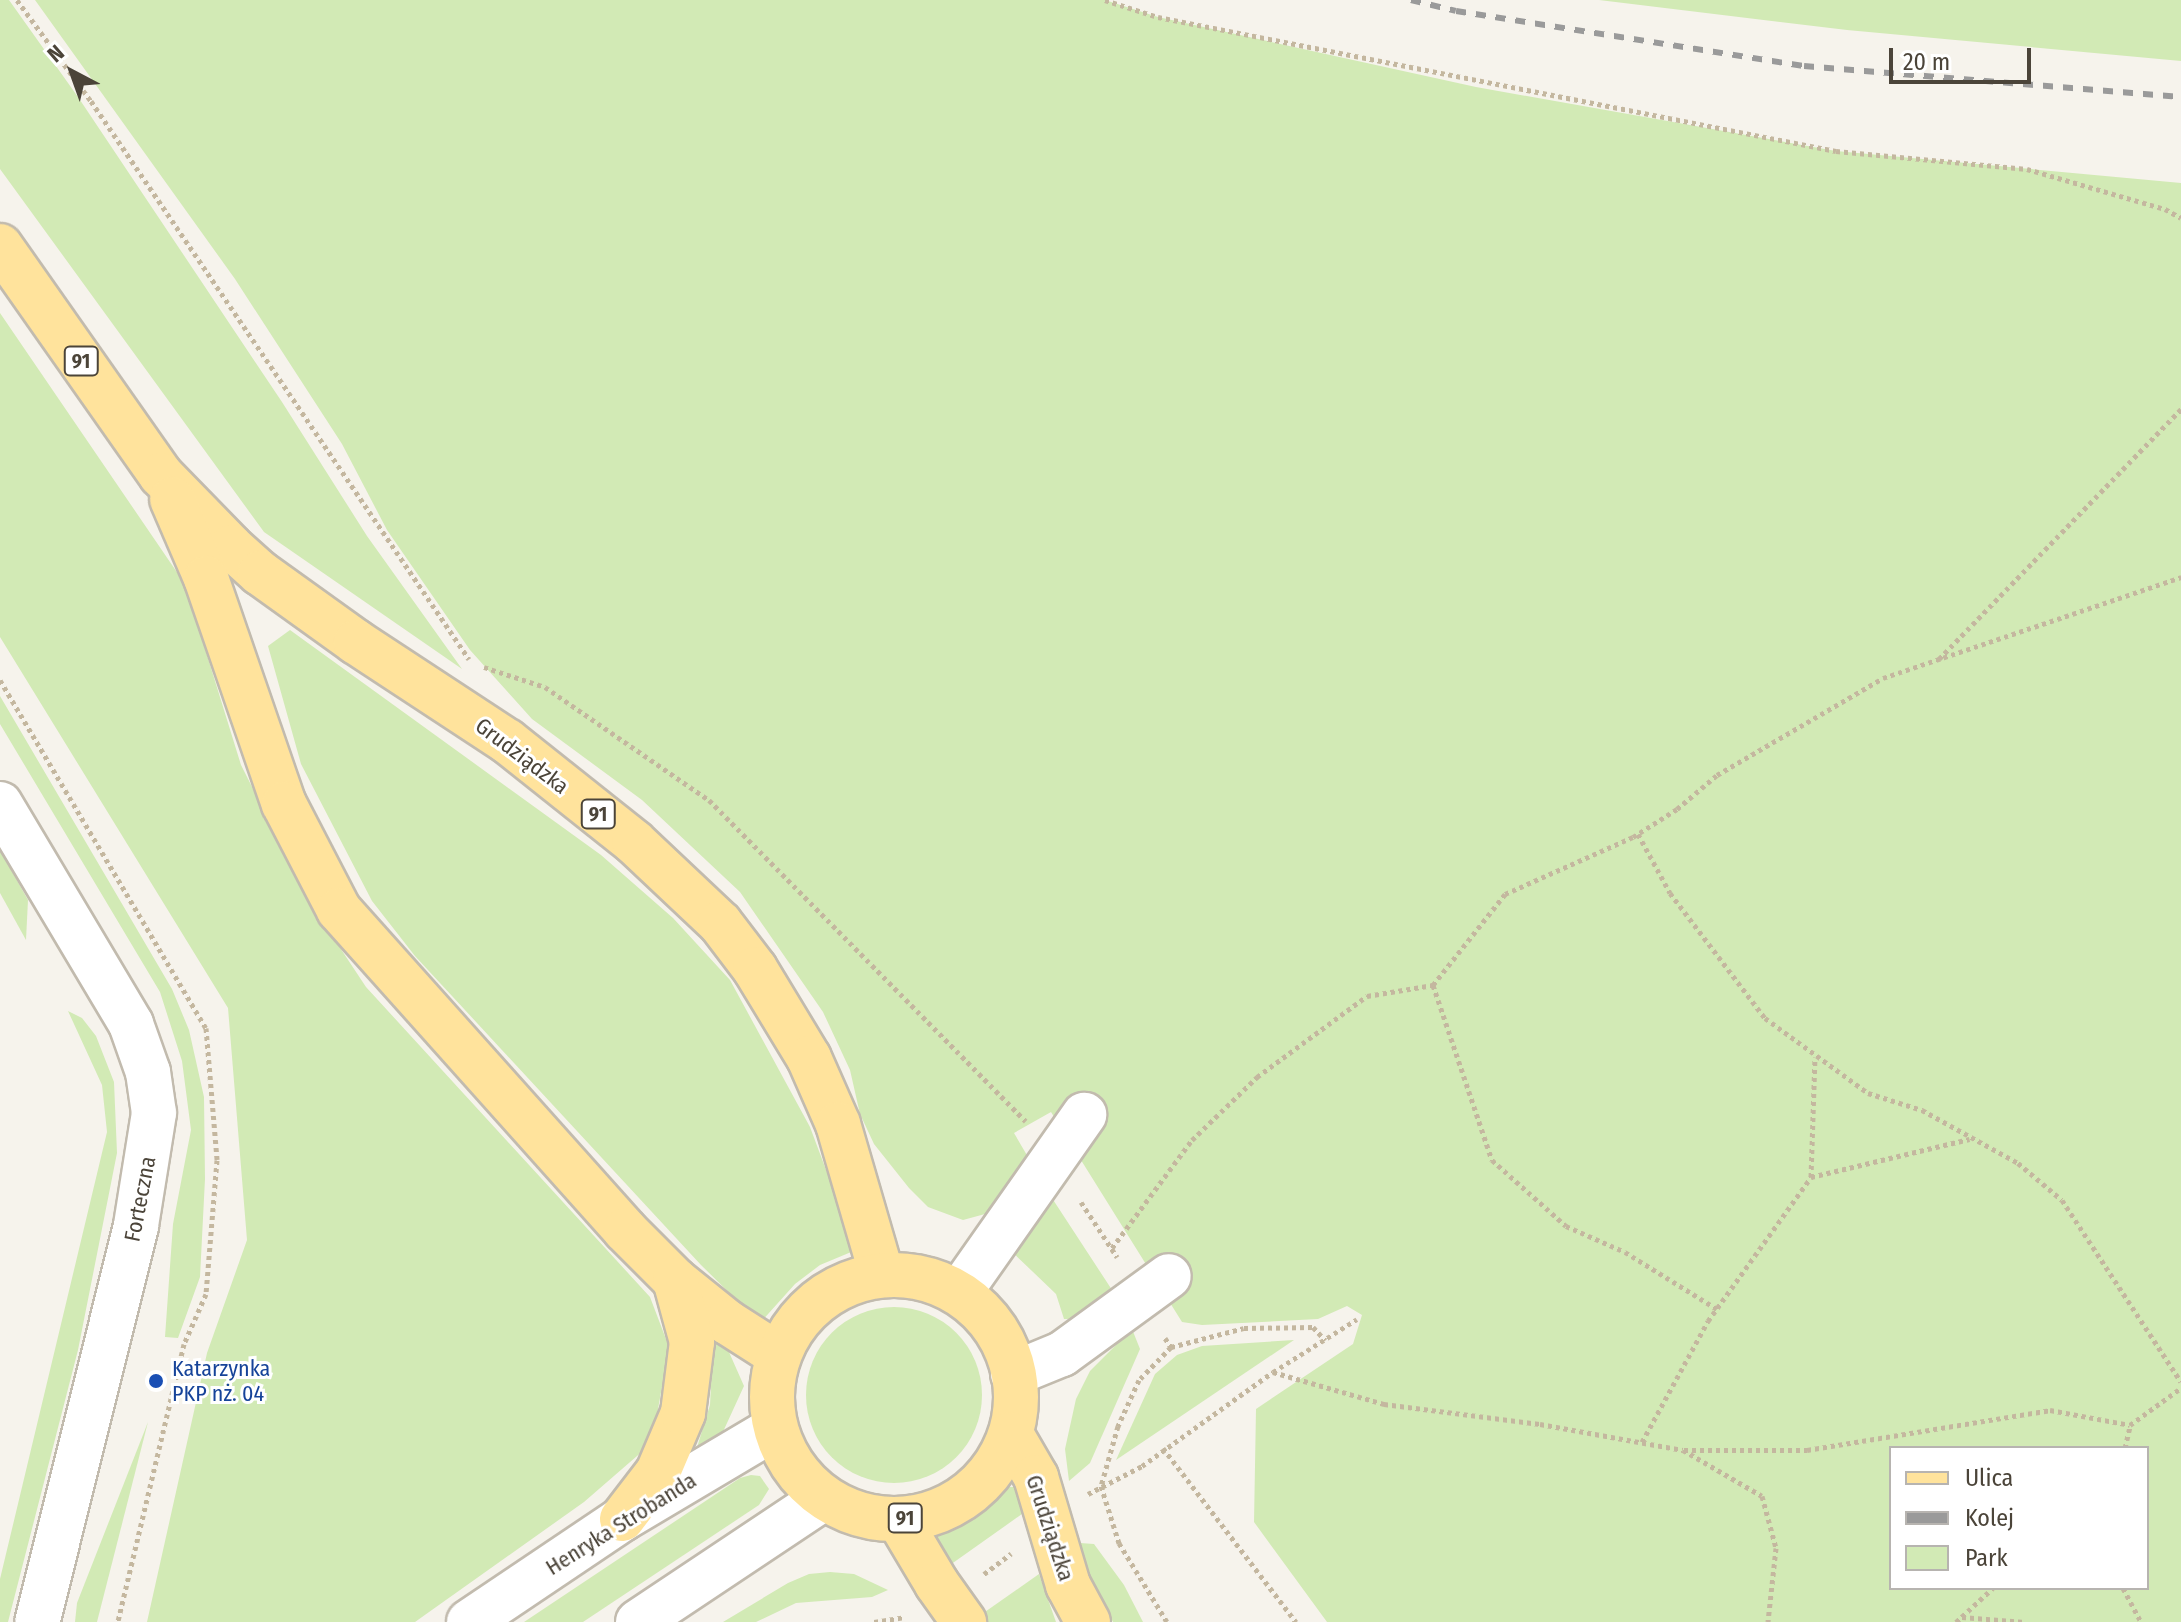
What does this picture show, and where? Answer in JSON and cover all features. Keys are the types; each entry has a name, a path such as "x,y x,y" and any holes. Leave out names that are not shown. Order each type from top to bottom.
{"main road":[{"name":"Grudziądzka","path":"0,246 161,475 260,573 356,642 507,741 634,842 720,923 755,969 809,1058 838,1124 882,1275"},
{"name":"Grudziądzka","path":"161,475 206,578 284,804 339,910 519,1116 675,1280 727,1322 777,1354"},
{"name":"91","path":"882,1275 922,1277 959,1293 989,1319 1009,1355 1017,1394 1011,1434 992,1470 967,1496 935,1513 899,1520 873,1518 824,1498 801,1477 783,1449 775,1428 772,1383 777,1354 798,1320 822,1297 850,1282 882,1275"},
{"path":"622,1519 658,1472 683,1413 692,1342 675,1280"},
{"name":"Grudziądzka","path":"1011,1434 1036,1477 1068,1585 1088,1622"},
{"name":"91","path":"899,1520 955,1610"}],"street":[{"name":"Forteczna","path":"0,804 131,1024 148,1072 154,1113 136,1226 37,1622"},
{"path":"959,1293 1084,1115"},
{"path":"1013,1374 1062,1354 1169,1276"},
{"name":"Henryka Strobanda","path":"469,1622 622,1519 775,1428"},
{"path":"638,1622 824,1498"}],"path":[{"path":"17,0 91,101 472,663 545,687 709,800 1030,1125"},
{"path":"1105,0 1158,17 1836,151 2027,169 2165,209 2181,218"},
{"path":"1938,660 2181,409"},
{"path":"1112,1248 1192,1140 1257,1077 1367,996 1433,985 1505,894 1638,834 1677,809 1717,775 1870,686 2181,577"},
{"path":"1638,834 1670,893 1765,1018 1868,1093 1922,1110 1969,1139 2018,1163 2062,1200 2181,1385 2130,1425 2125,1446"},
{"path":"1433,985 1492,1160 1566,1226 1625,1252 1717,1309"},
{"path":"1642,1442 1717,1309 1811,1177 1815,1057"},
{"path":"1811,1177 1969,1139"},
{"path":"874,1622 955,1610 1051,1521 1101,1486 1142,1466 1273,1372 1357,1319"},
{"path":"1171,1347 1244,1328 1313,1327 1325,1340"},
{"path":"118,1622 184,1344"},
{"path":"1273,1372 1384,1404 1540,1424 1683,1450 1807,1450 2050,1410 2130,1425"},
{"path":"1163,1448 1296,1622"},
{"path":"1683,1450 1762,1496 1776,1548 1768,1622"},
{"path":"1101,1486 1119,1543 1167,1622"},
{"path":"1956,1622 1991,1590"},
{"path":"2124,1590 2141,1622"},
{"path":"1962,1617 2025,1622"}],"green space":[{"path":"0,0 9,0 78,97 282,402 367,536 462,669 264,532 0,169"},
{"path":"35,0 1105,0 1158,17 1476,87 1836,151 2181,183 2181,1622 1327,1622 1254,1522 1256,1409 1353,1344 1362,1315 1347,1306 1318,1319 1202,1325 1182,1322 1051,1112 1014,1133 1028,1157 1001,1198 985,1214 963,1220 928,1207 874,1144 860,1114 850,1070 823,1012 740,892 642,800 532,719 470,650 387,530 342,444 235,279"},
{"path":"1599,0 2181,0 2181,61 1847,30"},
{"path":"0,313 185,584 241,765 311,904 366,987 650,1297 669,1347 652,1443 584,1502 415,1622 147,1622 207,1353 247,1240 228,1008 0,637"},
{"path":"290,630 601,855 673,918 730,980 810,1127 856,1250 820,1265 795,1284 760,1323 701,1265 415,956 372,901 301,764 268,646"},
{"path":"0,696 172,989 189,1030 204,1097 205,1179 200,1277 178,1338 165,1337 173,1224 191,1130 182,1061 160,992 0,724"},
{"path":"0,850 28,900 26,940 0,893"},
{"path":"68,1011 82,1018 96,1036 114,1082 117,1153 78,1350 8,1622 0,1622 0,1579 107,1132 102,1085"},
{"path":"1048,1192 1114,1293 1073,1319 1064,1319 1056,1294 1008,1248"},
{"path":"894,1307 928,1314 956,1333 975,1361 982,1395 975,1429 956,1457 928,1476 894,1483 860,1476 832,1457 813,1429 806,1395 813,1361 832,1333 860,1314"},
{"path":"1132,1329 1140,1349 1090,1463 1069,1481 1065,1449 1076,1399 1090,1371"},
{"path":"718,1340 725,1343 744,1386 716,1447 695,1454 710,1405 713,1345"},
{"path":"1294,1340 1116,1460 1155,1374 1177,1355 1202,1346"},
{"path":"148,1422 97,1622 75,1622 77,1603"},
{"path":"760,1476 769,1489 759,1505 583,1622 524,1622 740,1478"},
{"path":"1009,1487 1015,1487 1021,1496 1022,1514 950,1565 934,1541 936,1536 969,1519"},
{"path":"1080,1543 1094,1544 1124,1585 1143,1622 1113,1622 1090,1579"},
{"path":"809,1574 854,1574 888,1590 872,1597 796,1603 756,1622 723,1622 788,1583"},
{"path":"1039,1574 1056,1622 987,1622 982,1614"}],"railway":[{"path":"1411,0 1456,11 1804,66 2181,97"}],"place":[{"name":"Katarzynka PKP nż. 04","path":"156,1381"}]}
